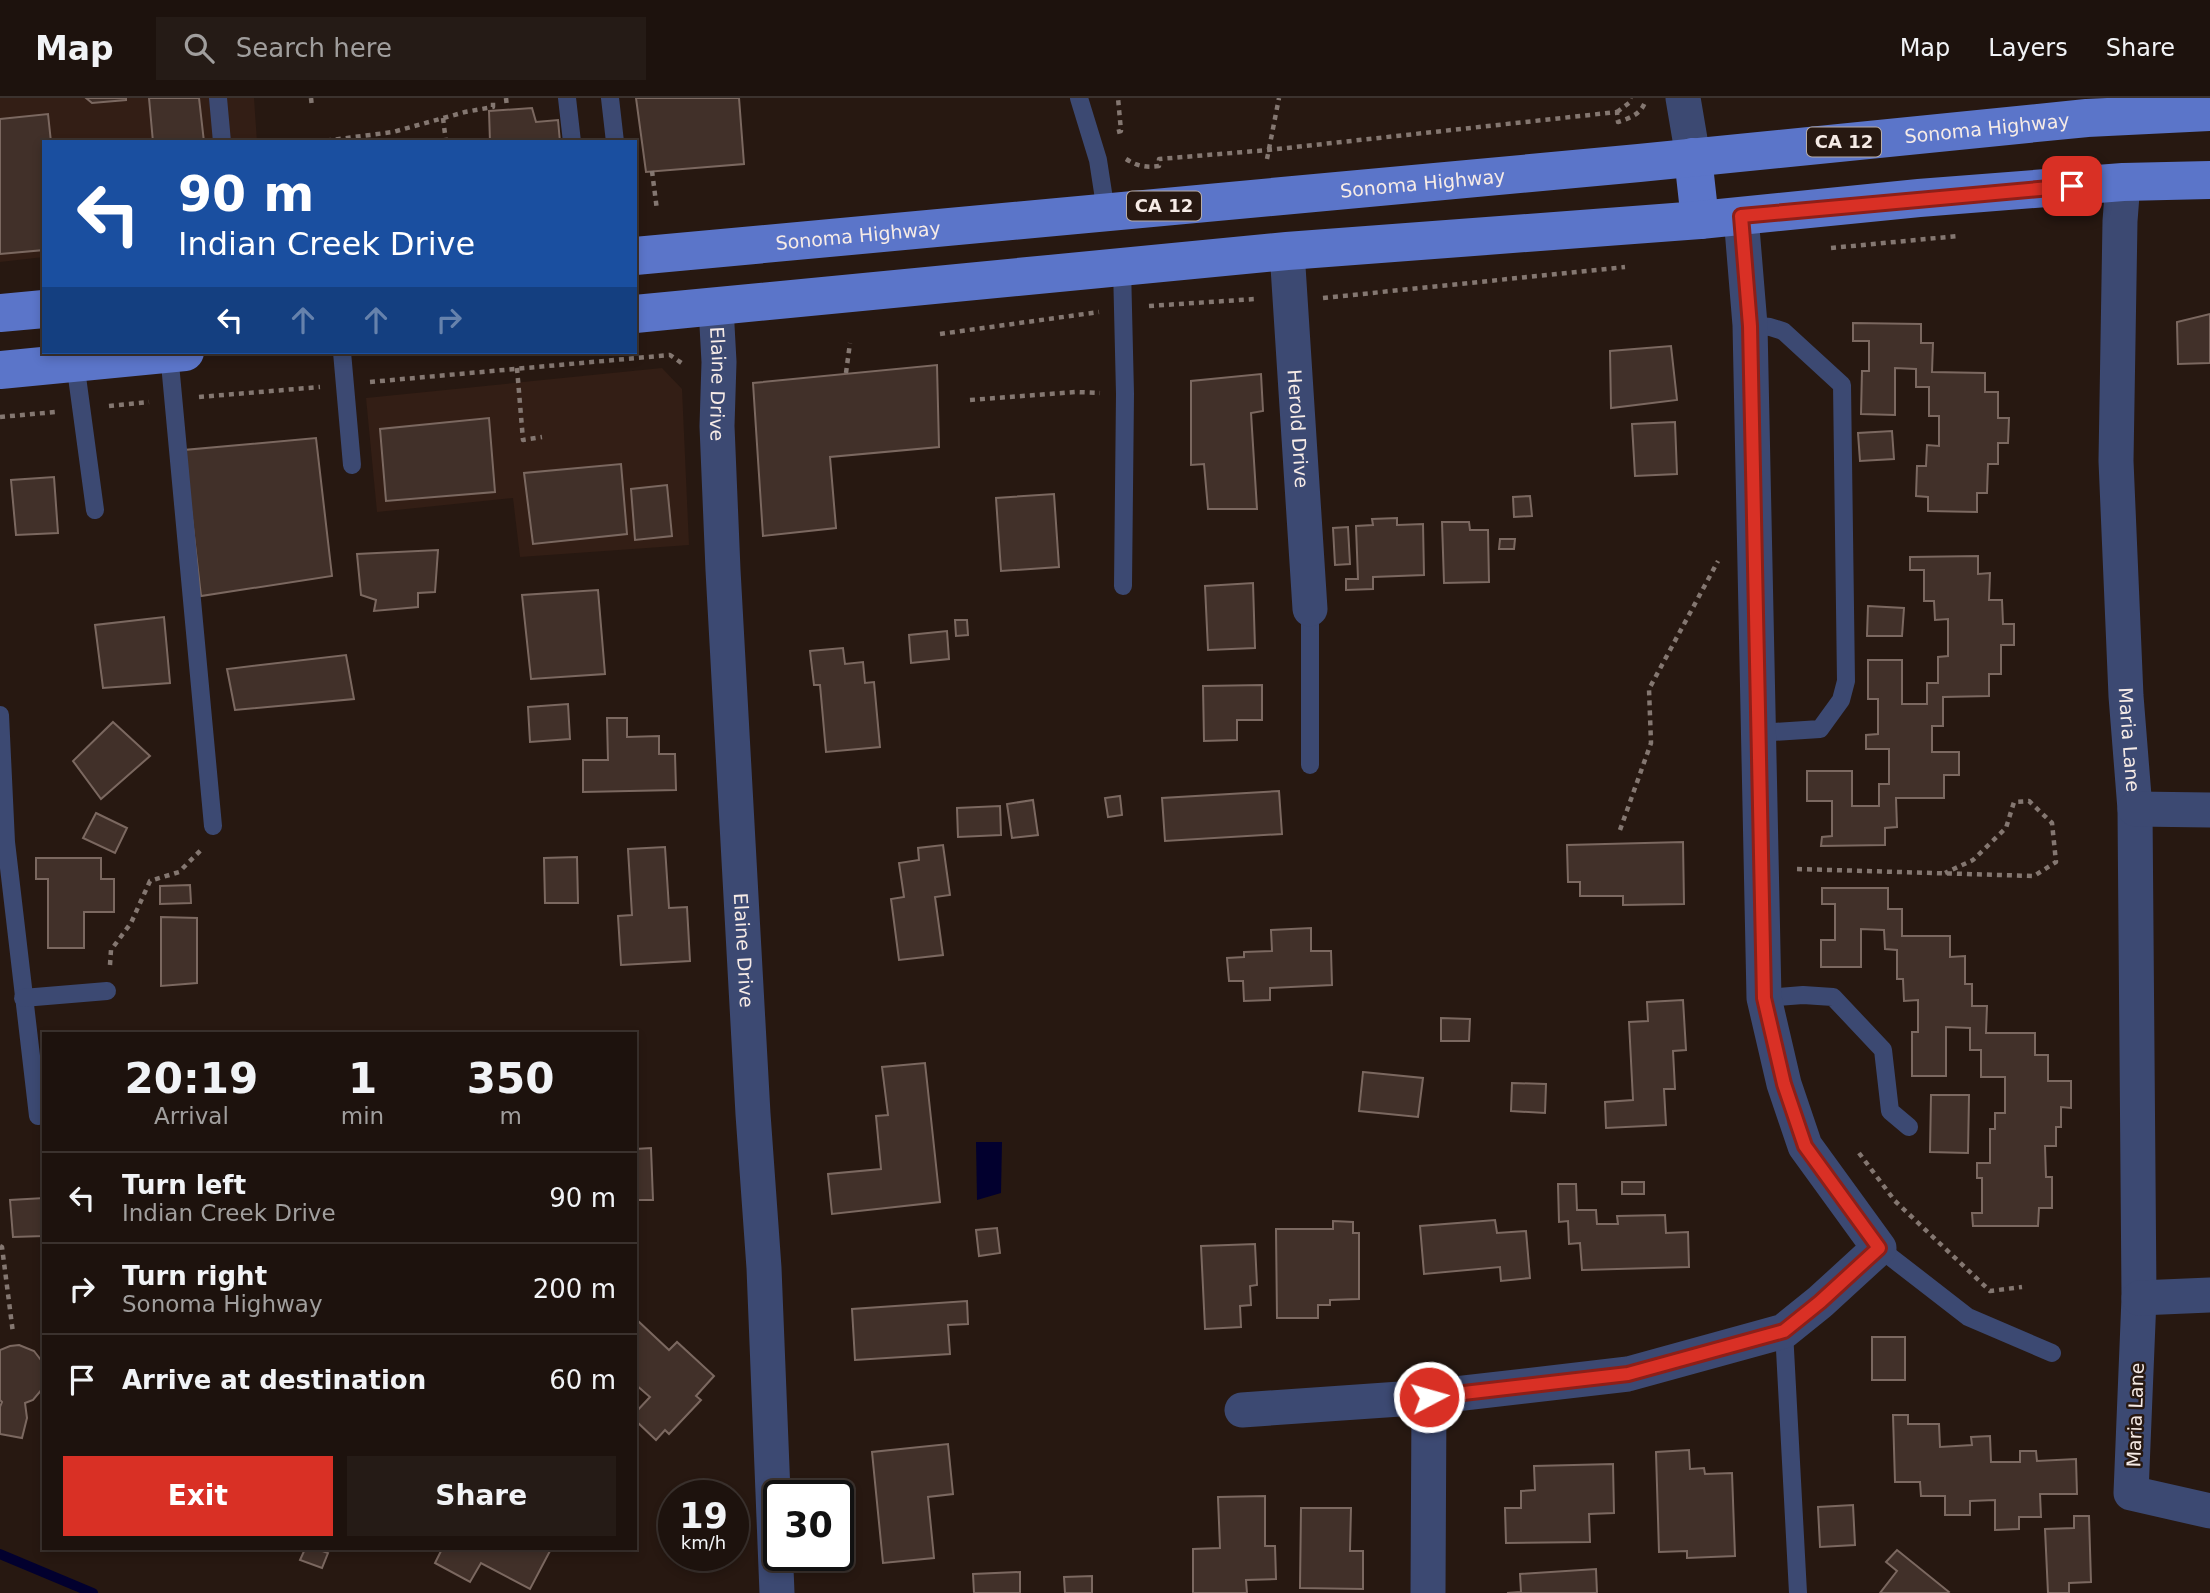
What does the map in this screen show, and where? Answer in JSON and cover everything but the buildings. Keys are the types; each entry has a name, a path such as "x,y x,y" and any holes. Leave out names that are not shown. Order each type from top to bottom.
{"main road":[{"name":"Sonoma Highway","path":"637,256 2087,118 2210,112"},
{"path":"1693,157 1700,220"},
{"path":"637,314 1287,251 1700,220 1919,198 2123,182 2210,180"},
{"path":"0,313 42,309"},
{"path":"0,370 157,354"}],"street":[{"path":"1683,98 1693,157"},
{"name":"Maria Lane","path":"2123,182 2116,461 2126,696 2134,809 2139,1298 2132,1493 2210,1511"},
{"path":"1242,1410 1429,1397 1628,1374 1784,1331 1879,1248 1805,1146 1784,1084 1764,998 1750,326 1741,216"},
{"name":"Herold Drive","path":"1287,251 1310,609"},
{"name":"Elaine Drive","path":"716,307 719,362 717,426 723,570 764,1268 777,1593"},
{"path":"2134,809 2210,810"},
{"path":"2139,1298 2210,1295"},
{"path":"1428,1593 1429,1397"}],"lane":[{"path":"218,98 222,140"},
{"path":"567,98 572,140"},
{"path":"610,98 615,140"},
{"path":"1079,98 1098,160 1106,212"},
{"path":"1122,267 1125,394 1123,586"},
{"path":"1750,326 1783,331 1842,384 1846,681 1841,700 1820,729 1758,733"},
{"path":"177,354 212,826"},
{"path":"342,354 352,465"},
{"path":"75,362 95,510"},
{"path":"1310,609 1310,765"},
{"path":"0,715 3,842 38,1116"},
{"path":"23,998 107,991"},
{"path":"1764,998 1803,995 1833,997 1883,1050 1889,1111 1909,1127"},
{"path":"1879,1248 1968,1317 2052,1353"},
{"path":"1784,1331 1798,1593"}],"path":[{"path":"311,98 312,107"},
{"path":"331,140 393,132 493,107 493,98"},
{"path":"506,98 507,107"},
{"path":"1115,132 1121,131 1118,98"},
{"path":"1264,197 1268,150 1279,98"},
{"path":"1120,152 1136,166 1150,167 1158,166 1158,159 1268,150 1616,112 1629,103 1631,98"},
{"path":"1616,112 1618,122 1635,116 1644,105"},
{"path":"443,118 446,140"},
{"path":"652,171 657,210"},
{"path":"846,373 850,343"},
{"path":"517,368 523,440 542,437"},
{"path":"970,400 1076,392 1125,394"},
{"path":"1620,830 1651,743 1649,689 1720,556"},
{"path":"1761,866 1945,873 2034,876 2056,862 2052,823 2029,801 2014,802 2006,828 1973,860 1945,873"},
{"path":"107,991 111,950 131,923 150,881 179,872 202,850 212,826"},
{"path":"0,1246 13,1333"}],"shaded area":[{"path":"0,98 254,98 257,140 42,140 42,257 0,262"},
{"path":"662,368 682,389 689,545 520,557 513,498 377,512 366,398"},
{"path":"976,1142 1002,1142 1001,1193 977,1200"}],"waterway":[{"path":"0,1554 93,1593"}],"route":[{"path":"1429,1397 1628,1374 1784,1331 1879,1248 1805,1146 1784,1084 1764,998 1750,326 1741,216 2072,186"}]}
